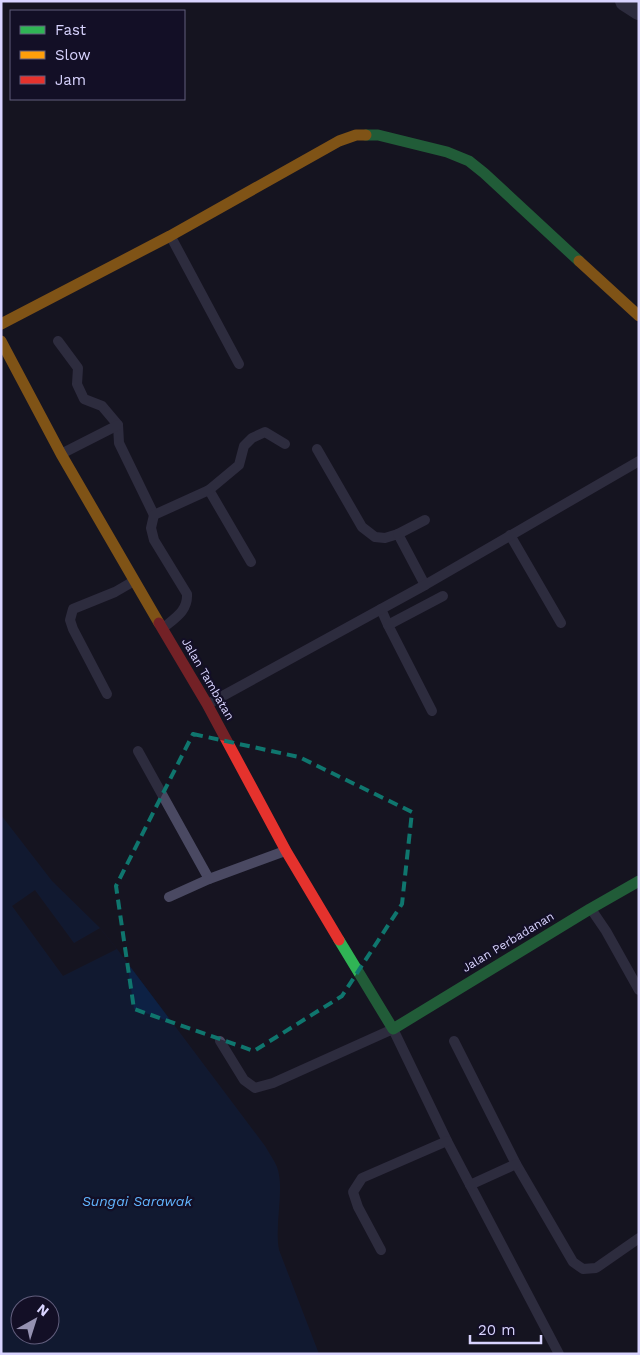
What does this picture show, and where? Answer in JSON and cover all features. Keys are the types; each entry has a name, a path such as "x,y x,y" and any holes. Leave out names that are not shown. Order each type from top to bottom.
{"street":[{"path":"625,1 639,10"},
{"path":"1,324 170,236 339,141 356,135 378,135 447,152 469,161 639,316"},
{"name":"Jalan Tambatan","path":"1,341 61,454 207,704 286,851 393,1029"},
{"name":"Jalan Perbadanan","path":"393,1029 639,881"}],"lane":[{"path":"170,236 239,364"},
{"path":"58,341 78,368 78,384 84,399 102,406 118,425 119,443 154,515 151,528 154,540 187,594 188,602 185,609 163,628"},
{"path":"61,454 118,425"},
{"path":"154,515 208,490 239,465 244,446 252,438 265,432 285,444"},
{"path":"317,449 362,527 375,536 386,538 398,534 424,520"},
{"path":"207,704 425,585 639,461"},
{"path":"208,490 251,562"},
{"path":"398,534 425,585"},
{"path":"510,535 561,623"},
{"path":"106,694 70,620 73,609 115,592 135,581"},
{"path":"388,625 443,596"},
{"path":"381,608 432,711"},
{"path":"138,751 209,879"},
{"path":"169,897 209,879 286,851"},
{"path":"590,909 606,931 639,990"},
{"path":"220,1041 244,1080 255,1088 273,1083 393,1029 446,1141 559,1354"},
{"path":"454,1041 516,1164 573,1262 583,1269 596,1268 639,1238"},
{"path":"381,1250 358,1207 353,1192 362,1178 446,1141"},
{"path":"470,1185 516,1164"}],"highlighted area":[{"path":"193,734 299,757 412,812 402,904 342,996 254,1051 134,1009 116,886"}],"water":[{"name":"Sungai Sarawak","path":"1,815 52,881 100,928 117,949 273,1159 277,1167 280,1186 279,1250 319,1354 1,1354"}],"pier":[{"path":"35,890 74,943 100,928 117,949 63,976 12,906"}],"traffic: fast":[{"path":"366,135 378,135 447,152 469,161 579,261"},
{"path":"339,940 393,1029 639,881"}],"traffic: slow":[{"path":"1,324 170,236 339,141 356,135 366,135"},
{"path":"579,261 639,316"},
{"path":"1,341 61,454 159,623"}],"traffic: jam":[{"path":"159,623 207,704 286,851 339,940"}]}
